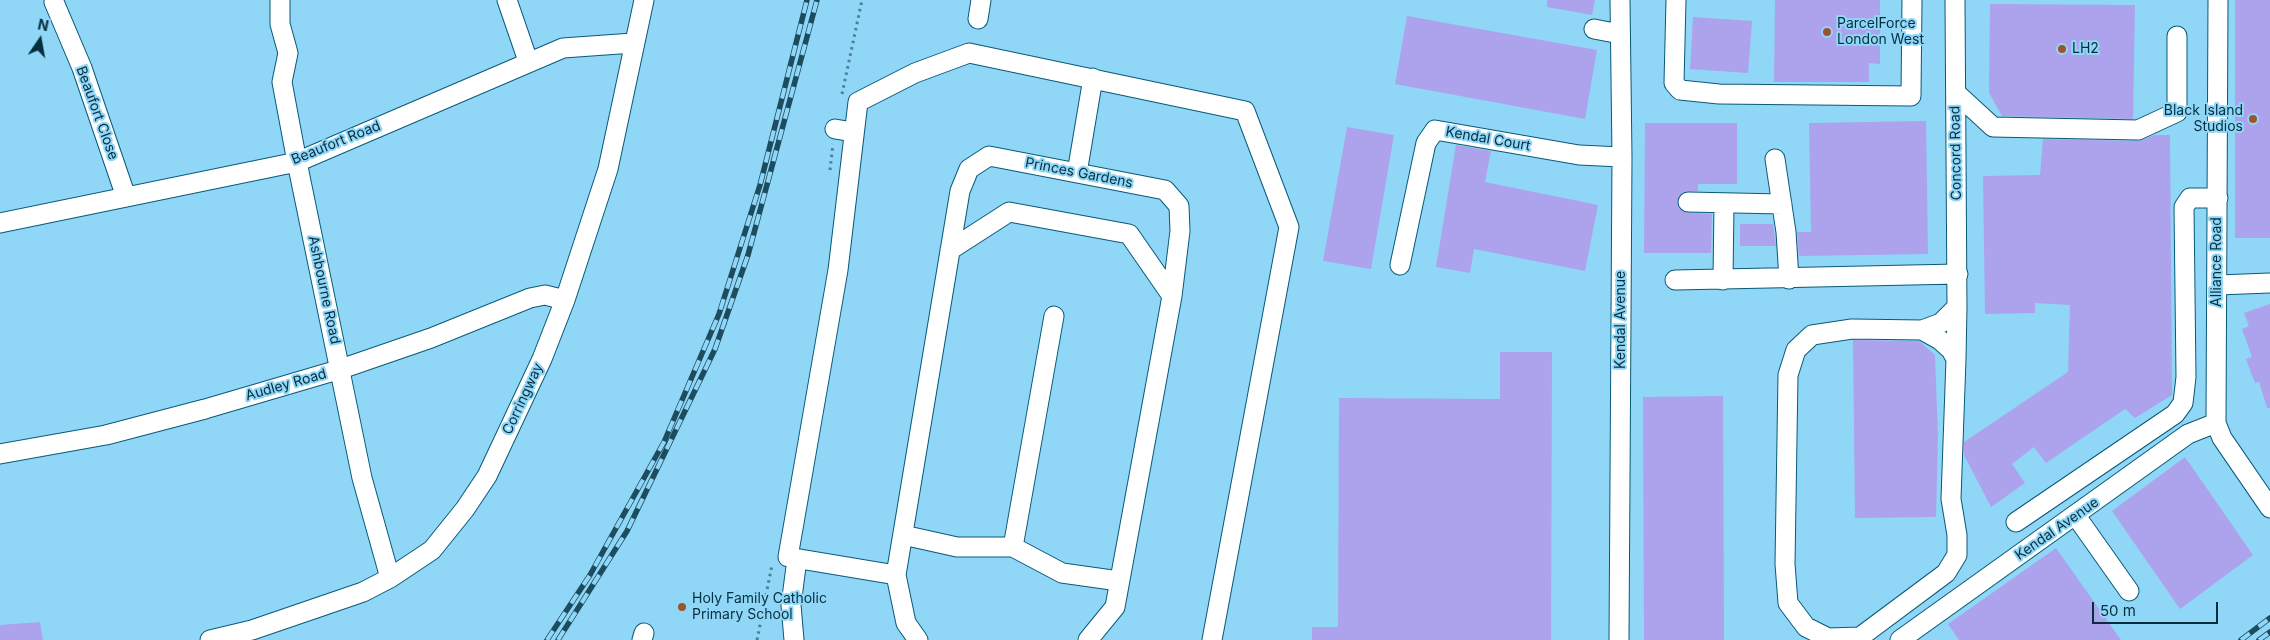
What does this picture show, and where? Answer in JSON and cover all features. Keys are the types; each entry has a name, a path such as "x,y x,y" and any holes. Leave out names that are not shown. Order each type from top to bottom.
{"street":[{"name":"Ashbourne Road","path":"280,0 280,24 288,53 282,82 297,162 362,478 390,578"},
{"path":"507,0 528,61"},
{"name":"Corringway","path":"210,640 252,630 363,592 390,578 432,550 465,509 487,476 542,359 565,300 608,169 633,43 644,0"},
{"path":"978,19 981,0"},
{"name":"Kendal Avenue","path":"1619,640 1622,157 1620,0"},
{"path":"1676,0 1674,83 1680,90 1719,94 1911,96 1912,0"},
{"name":"Concord Road","path":"1922,330 1852,329 1812,334 1796,350 1788,376 1785,564 1788,603 1806,627 1828,638 1860,637 1946,573 1957,555 1958,535 1951,499 1958,274 1955,0"},
{"name":"Alliance Road","path":"2218,0 2216,423 2222,438 2270,508"},
{"name":"Beaufort Close","path":"54,2 82,68 126,197"},
{"path":"1594,29 1620,34"},
{"path":"1956,93 1993,127 2138,130 2177,112 2177,36"},
{"name":"Beaufort Road","path":"0,223 297,162 528,61 563,48 633,43"},
{"path":"896,575 788,557 838,270 844,131 858,102 915,73 969,54 1093,78 1245,111 1289,227 1212,640"},
{"path":"1077,173 1093,78"},
{"name":"Kendal Court","path":"1400,266 1426,143 1435,130 1579,155 1622,157"},
{"name":"Princes Gardens","path":"918,640 906,623 896,575 960,191 969,169 989,156 1165,190 1179,206 1180,231 1172,296 1115,607 1088,640"},
{"path":"1775,159 1786,232 1788,279"},
{"path":"2016,522 2175,414 2183,403 2186,384 2184,207 2190,198 2218,198"},
{"path":"1688,202 1782,204"},
{"path":"1723,280 1724,203"},
{"path":"950,250 1009,212 1128,234 1172,296"},
{"path":"1675,280 1958,274"},
{"path":"2218,285 2270,283"},
{"name":"Audley Road","path":"0,454 106,435 205,409 341,369 431,338 530,298 545,295 565,300"},
{"path":"1922,330 1941,323 1957,307"},
{"path":"1013,547 1054,316"},
{"path":"1922,330 1940,340 1951,350 1956,359"},
{"name":"Kendal Avenue","path":"1906,638 2188,434 2216,423"},
{"path":"2055,495 2129,591"},
{"path":"903,535 957,547 1013,547 1062,573 1119,581"},
{"path":"794,640 791,605 797,559"}],"building":[{"path":"1547,0 1595,0 1592,15 1547,7"},
{"name":"ParcelForce London West","path":"1775,0 1880,0 1880,64 1869,63 1869,82 1774,82"},
{"name":"Black Island Studios","path":"2235,0 2270,0 2270,238 2235,238"},
{"name":"LH2","path":"1990,4 2135,5 2133,119 2002,116 1989,93"},
{"path":"1407,16 1597,50 1585,119 1395,84"},
{"path":"1693,17 1752,21 1748,73 1690,69"},
{"path":"1926,121 1928,254 1799,256 1797,232 1811,232 1809,123"},
{"path":"1645,123 1737,123 1737,184 1698,184 1698,191 1683,192 1677,201 1683,212 1712,214 1711,253 1644,253"},
{"path":"1347,127 1394,135 1371,269 1323,261"},
{"path":"2155,135 2170,135 2172,395 2135,418 2125,409 2046,463 2034,447 2012,464 2025,483 1991,507 1964,455 1964,442 2068,372 2070,305 2035,303 2035,313 1985,314 1983,176 2040,175 2043,139 2138,141"},
{"path":"1456,145 1491,151 1485,182 1598,205 1585,271 1474,249 1470,273 1436,267"},
{"path":"1740,224 1773,224 1776,246 1740,246"},
{"path":"2270,304 2270,408 2267,408 2259,382 2255,383 2246,359 2252,357 2242,329 2249,326 2244,313"},
{"path":"1853,340 1919,341 1935,355 1938,436 1936,517 1855,518"},
{"path":"1500,352 1552,352 1551,640 1312,640 1312,627 1338,627 1339,398 1500,399"},
{"path":"1723,396 1724,640 1644,640 1643,397"},
{"path":"2185,457 2253,555 2180,609 2112,511"},
{"path":"2056,548 2121,640 1959,640 1948,624"},
{"path":"40,622 43,640 0,640 0,625"}],"railway":[{"path":"547,640 590,575 664,442 719,314 760,185 807,0"},
{"path":"558,640 627,531 715,349 748,255 817,0"},
{"path":"2241,640 2270,618"},
{"path":"2259,640 2270,632"}],"place":[{"name":"ParcelForce London West","path":"1827,32"},
{"name":"LH2","path":"2062,49"},
{"name":"Black Island Studios","path":"2253,119"},
{"name":"Holy Family Catholic Primary School","path":"682,607"}]}
